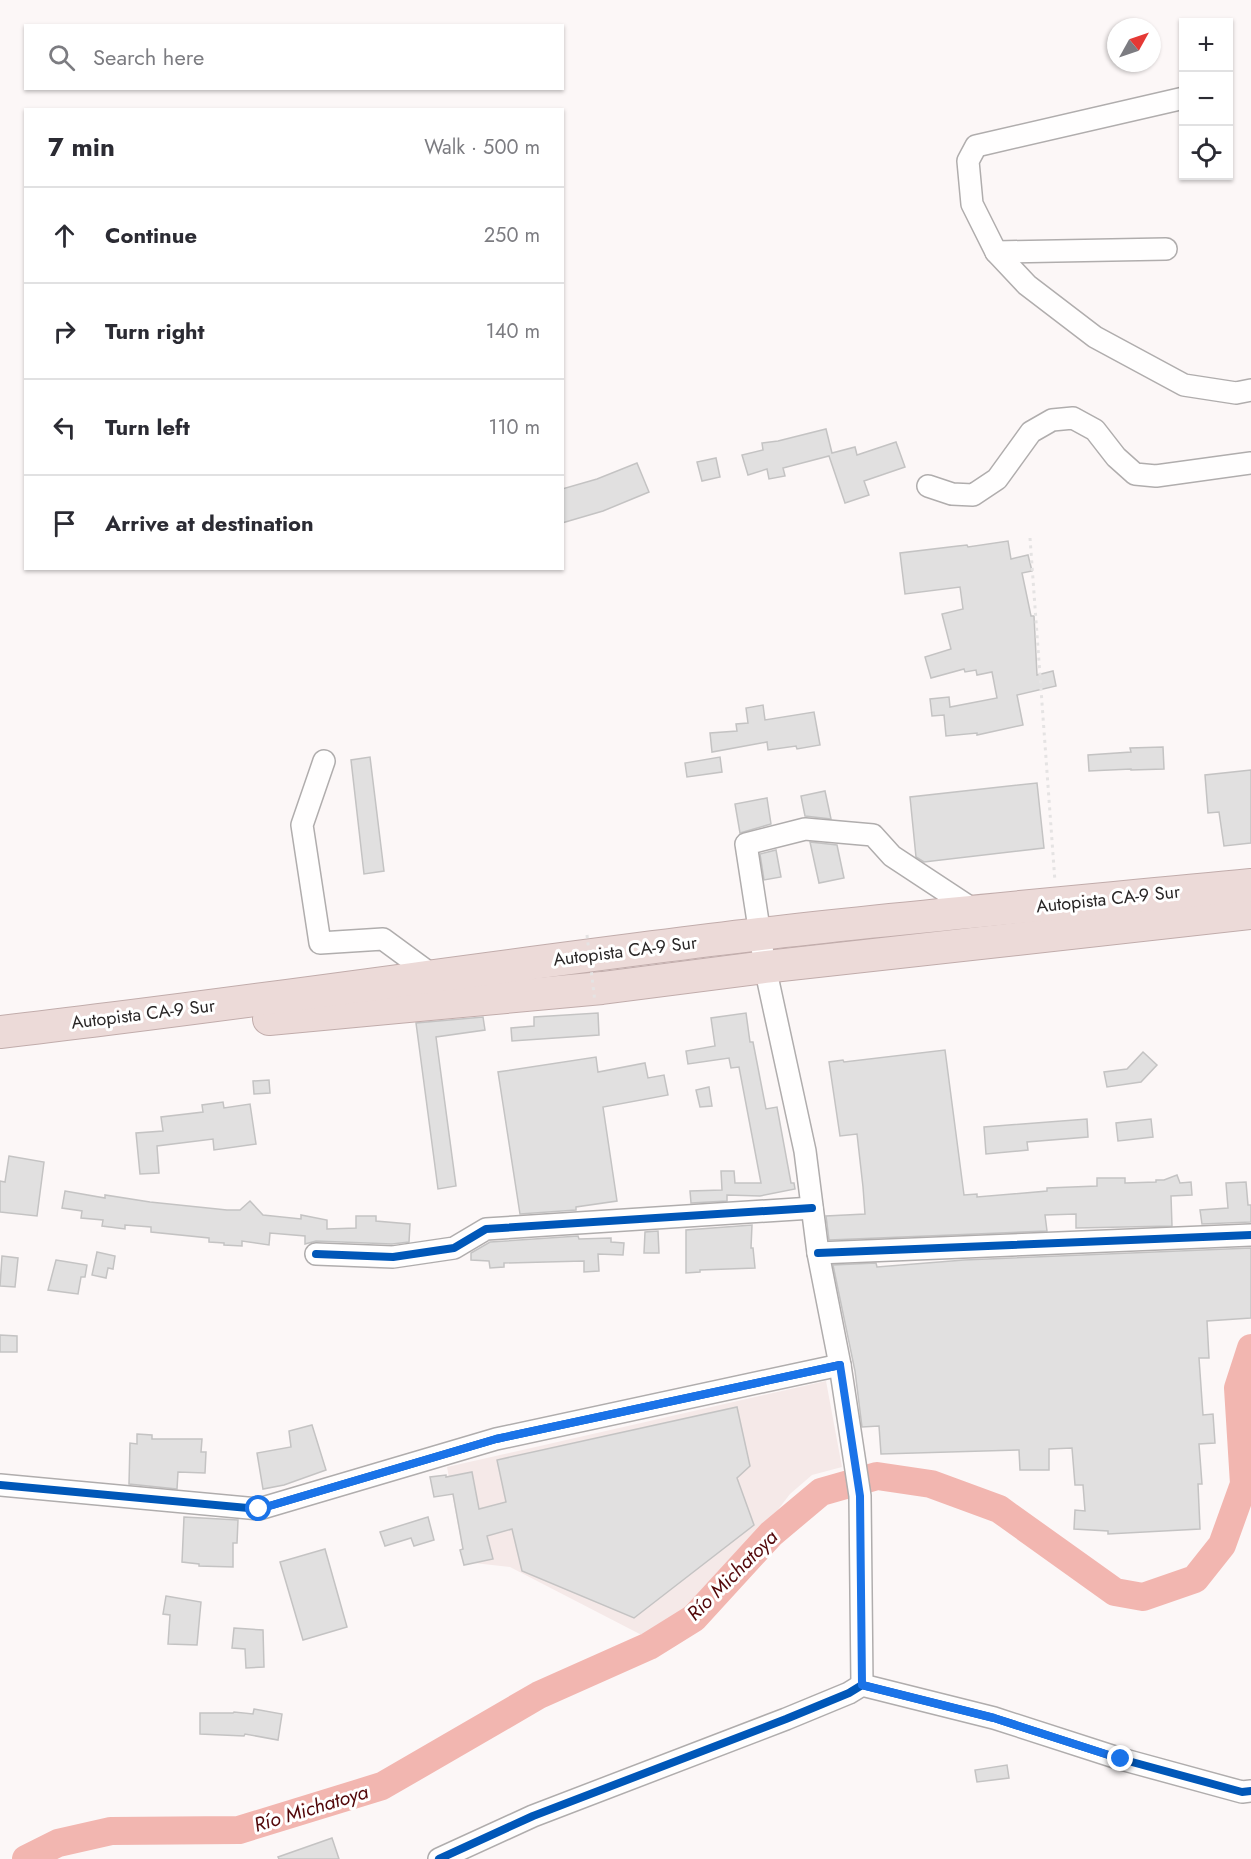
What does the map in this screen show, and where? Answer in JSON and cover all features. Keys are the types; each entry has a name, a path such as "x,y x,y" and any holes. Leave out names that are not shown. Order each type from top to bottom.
{"highway":[{"name":"Autopista CA-9 Sur","path":"0,1032 761,934 1251,885"},
{"name":"Autopista CA-9 Sur","path":"0,1050 283,1017 602,988 765,967 1251,913"}],"street":[{"path":"1179,99 976,146 968,161 972,204 996,252 1027,285 1095,337 1184,385 1236,393 1251,390"},
{"path":"996,252 1166,249"},
{"path":"928,486 952,494 972,495 997,479 1030,432 1052,420 1073,418 1095,430 1116,457 1135,474 1156,477 1251,463"},
{"path":"324,760 302,825 320,943 383,939 432,975"},
{"path":"862,1685 860,1496 840,1365 818,1253 805,1151 765,967 746,844 805,829 873,835 892,856 977,912"},
{"path":"316,1254 393,1257 454,1248 486,1229 812,1208"},
{"path":"818,1253 1251,1234"},
{"path":"0,1485 259,1509 496,1439 840,1365"},
{"path":"439,1859 533,1816 786,1719 849,1693 862,1685 994,1718 1132,1762 1242,1792 1251,1791"}],"path":[{"path":"1030,538 1057,904"},
{"path":"586,935 595,1002"}],"shaded area":[{"path":"826,1381 842,1467 812,1475 790,1494 720,1585 661,1645 510,1567 465,1562 447,1467"}],"building":[{"path":"826,429 832,453 855,447 857,455 896,442 905,467 864,481 869,495 845,503 829,456 783,468 785,476 769,479 767,469 748,475 742,455 763,450 762,443"},
{"path":"716,458 720,477 702,481 697,462"},
{"path":"637,463 649,492 603,511 564,522 564,488 597,479"},
{"path":"1008,541 1011,559 1028,555 1032,571 1022,573 1031,616 1034,616 1037,675 1053,671 1056,686 1017,695 1023,725 977,735 977,733 946,736 944,715 932,716 930,699 949,697 950,707 997,698 992,672 977,675 976,670 965,672 964,669 931,678 925,657 951,649 942,614 963,609 960,587 905,594 900,553"},
{"path":"763,705 765,720 814,712 820,745 768,750 767,742 712,752 710,733 737,731 736,724 748,723 746,708"},
{"path":"1163,747 1164,769 1089,771 1088,755 1131,752 1130,748"},
{"path":"370,757 384,871 364,874 351,760"},
{"path":"720,757 722,772 687,777 685,763"},
{"path":"1251,770 1251,843 1224,846 1219,812 1208,813 1205,775"},
{"path":"1037,783 1044,848 924,862 916,857 910,797"},
{"path":"825,791 831,819 805,816 801,796"},
{"path":"767,798 771,824 740,833 735,804"},
{"path":"810,842 837,845 844,878 819,883"},
{"path":"776,850 781,877 764,880 760,854"},
{"path":"598,1013 599,1035 512,1041 511,1028 534,1026 534,1017"},
{"path":"746,1013 750,1042 753,1042 766,1109 777,1107 791,1183 794,1183 795,1189 760,1196 727,1195 727,1201 691,1203 690,1191 722,1190 721,1171 734,1171 735,1183 761,1183 739,1067 731,1068 729,1058 688,1064 686,1051 715,1046 711,1018"},
{"path":"483,1017 485,1030 436,1037 456,1186 438,1189 416,1023"},
{"path":"945,1050 964,1195 977,1194 977,1197 1047,1191 1047,1188 1097,1186 1097,1178 1125,1178 1125,1183 1156,1182 1156,1180 1164,1180 1177,1175 1180,1183 1191,1182 1192,1195 1171,1196 1172,1226 1076,1228 1076,1214 1045,1215 1047,1231 829,1240 826,1216 865,1214 857,1134 840,1136 829,1062"},
{"path":"1143,1052 1157,1065 1141,1082 1107,1087 1104,1072 1127,1069"},
{"path":"596,1057 598,1072 645,1063 648,1078 664,1075 668,1095 603,1107 617,1201 576,1207 576,1210 520,1214 498,1072"},
{"path":"269,1080 270,1093 254,1094 253,1081"},
{"path":"709,1087 712,1106 700,1107 696,1090"},
{"path":"223,1102 224,1108 250,1104 256,1144 214,1150 213,1139 157,1146 159,1173 140,1174 136,1133 163,1131 161,1117 203,1112 202,1105"},
{"path":"1087,1119 1088,1137 1027,1142 1028,1150 986,1154 984,1127"},
{"path":"1151,1119 1153,1137 1118,1141 1116,1123"},
{"path":"9,1156 44,1162 37,1216 0,1212 0,1181 5,1182"},
{"path":"1246,1182 1248,1205 1251,1205 1251,1222 1202,1224 1200,1210 1228,1208 1226,1183"},
{"path":"65,1191 105,1198 105,1195 227,1210 240,1210 250,1201 263,1215 301,1219 301,1215 327,1220 327,1229 356,1228 356,1216 376,1216 376,1221 410,1224 409,1242 392,1244 316,1241 305,1244 305,1236 270,1233 269,1245 242,1241 242,1246 224,1245 224,1243 209,1242 209,1238 151,1232 151,1227 125,1225 125,1229 102,1226 103,1220 81,1218 82,1211 62,1208"},
{"path":"752,1225 751,1248 753,1248 755,1268 700,1270 700,1272 686,1273 686,1230"},
{"path":"658,1231 659,1253 644,1253 645,1232"},
{"path":"578,1236 579,1239 611,1238 611,1242 624,1243 623,1255 598,1254 599,1271 584,1272 584,1261 504,1263 504,1267 490,1268 489,1261 471,1260 471,1253 490,1242"},
{"path":"1251,1248 1251,1318 1207,1321 1209,1358 1199,1358 1203,1415 1213,1414 1215,1443 1199,1444 1202,1484 1198,1484 1200,1529 1108,1534 1108,1531 1074,1529 1075,1510 1085,1511 1083,1485 1075,1485 1072,1448 1049,1449 1049,1470 1020,1470 1019,1450 881,1454 879,1426 862,1427 855,1371 833,1265 876,1263 877,1267 964,1260"},
{"path":"97,1252 115,1256 113,1269 108,1268 106,1278 92,1275"},
{"path":"2,1256 18,1258 15,1287 0,1286"},
{"path":"56,1260 87,1265 85,1277 81,1277 78,1294 48,1290"},
{"path":"0,1335 17,1336 17,1352 0,1352"},
{"path":"737,1407 750,1466 737,1478 754,1525 634,1618 522,1571 512,1529 487,1536 493,1559 464,1565 453,1494 434,1497 430,1477 446,1475 446,1477 472,1472 479,1509 506,1502 497,1460"},
{"path":"312,1425 326,1470 284,1485 263,1489 257,1453 291,1447 289,1431"},
{"path":"137,1434 152,1435 152,1439 202,1439 201,1452 206,1452 205,1473 178,1472 177,1489 129,1484 130,1443 137,1444"},
{"path":"184,1517 238,1520 237,1543 233,1543 233,1567 199,1566 199,1564 182,1562"},
{"path":"428,1517 434,1540 414,1546 411,1538 385,1546 380,1532"},
{"path":"325,1549 347,1627 303,1640 280,1562"},
{"path":"166,1596 201,1602 197,1645 168,1644 170,1615 163,1614"},
{"path":"234,1628 263,1630 264,1667 246,1668 245,1649 232,1648"},
{"path":"254,1709 282,1714 278,1740 245,1734 244,1736 200,1734 200,1713 253,1714"},
{"path":"1007,1765 1009,1778 977,1782 975,1770"},
{"path":"332,1838 339,1859 279,1859 278,1857"}],"waterway":[{"name":"Río Michatoya","path":"26,1859 58,1843 111,1831 239,1830 382,1786 539,1695 649,1646 694,1618 771,1534 821,1492 877,1476 931,1484 999,1509 1115,1592 1143,1597 1195,1579 1222,1545 1244,1484 1238,1388 1251,1348"}],"cycle path":[{"path":"316,1254 393,1257 454,1248 486,1229 812,1208"},
{"path":"818,1253 1251,1235"},
{"path":"0,1485 259,1509 496,1439 840,1365"},
{"path":"439,1859 533,1816 786,1719 849,1693 862,1685 994,1718 1121,1759 1242,1792 1251,1791"}],"route":[{"path":"259,1509 496,1439 840,1365 860,1496 862,1685 994,1718 1121,1759"}]}
